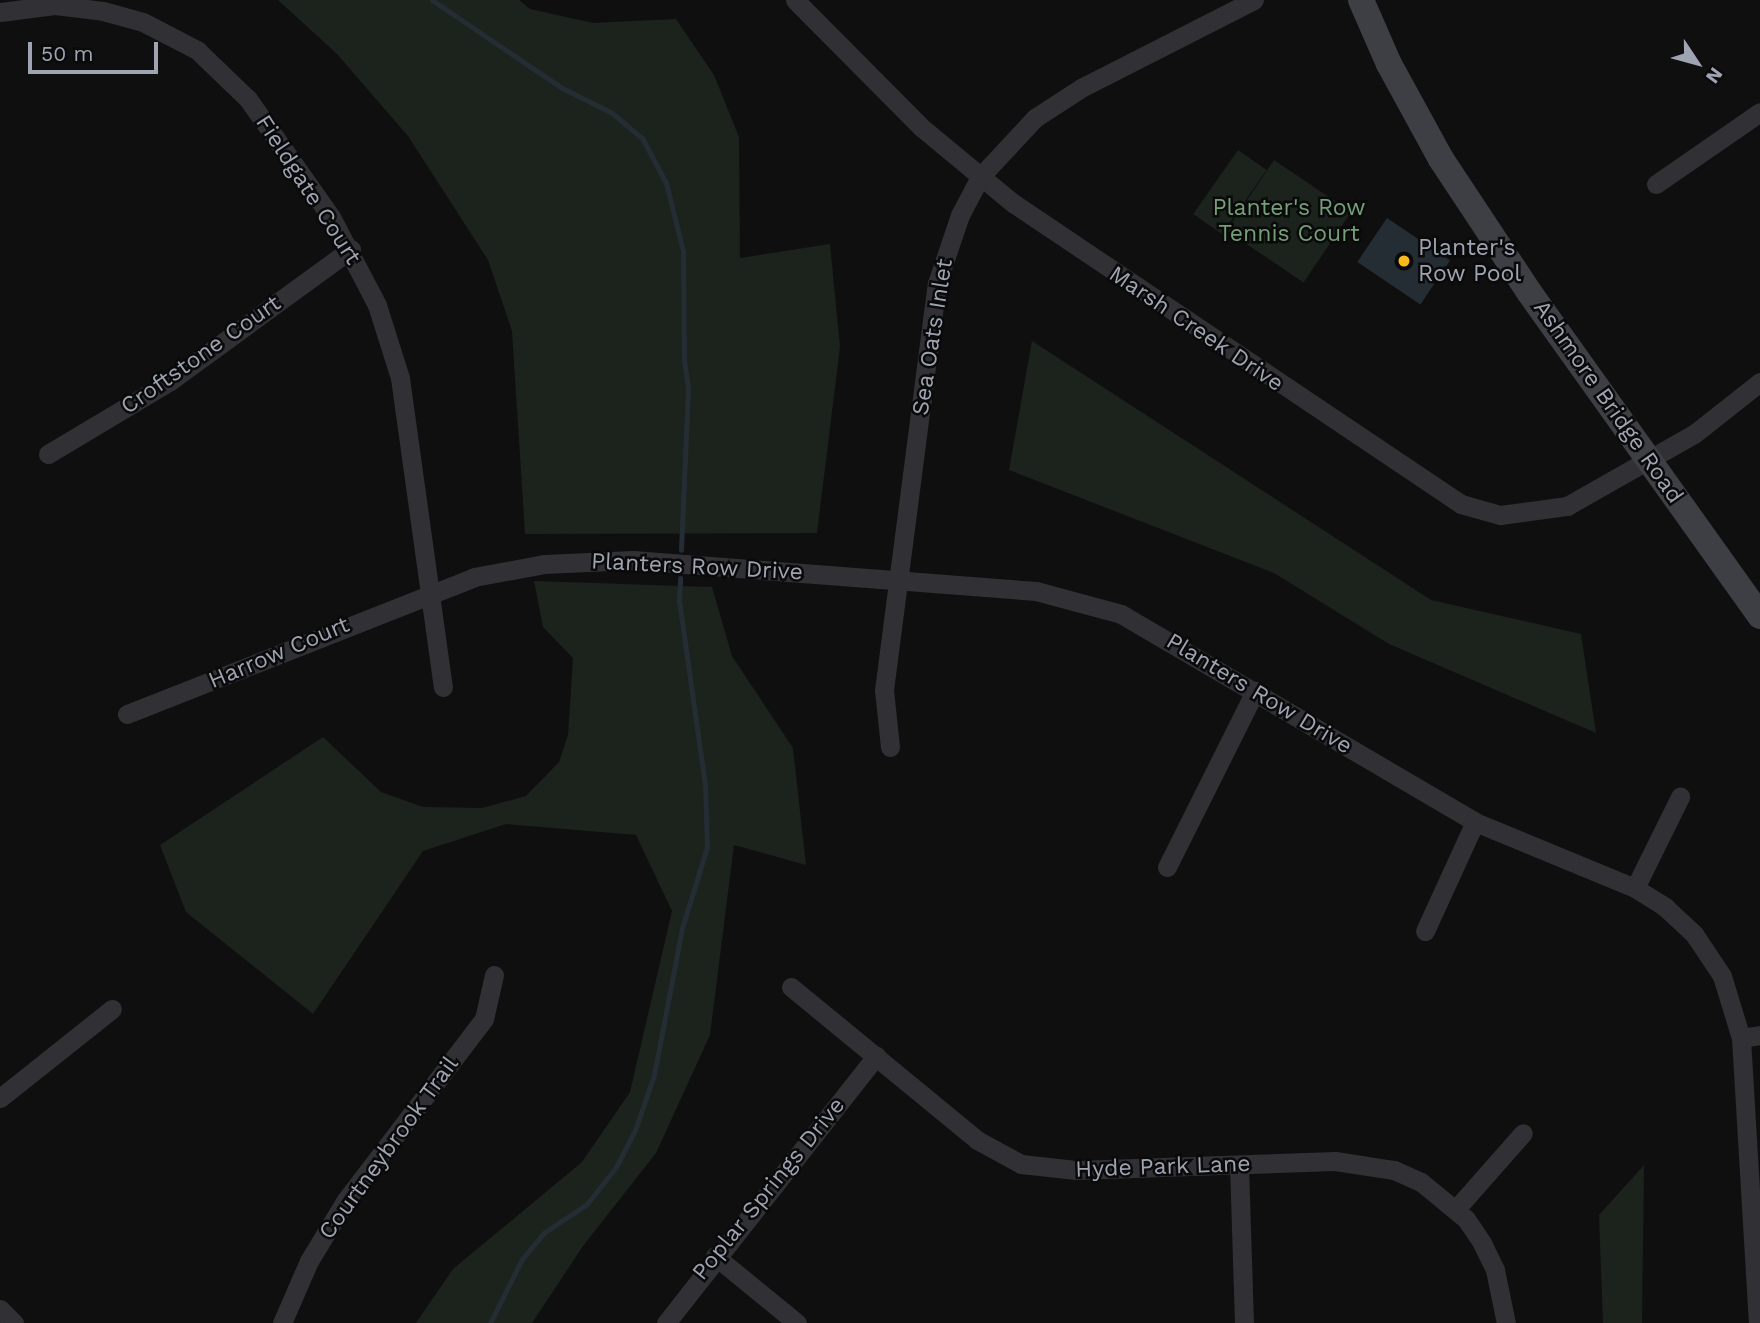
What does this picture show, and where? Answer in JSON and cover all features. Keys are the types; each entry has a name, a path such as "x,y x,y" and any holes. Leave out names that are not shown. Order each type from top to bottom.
{"main road":[{"name":"Ashmore Bridge Road","path":"1361,0 1389,64 1441,159 1649,461 1760,616"}],"street":[{"name":"Marsh Creek Drive","path":"795,0 921,127 980,177 1090,258 1461,504 1500,514 1546,512 1591,496 1649,461 1760,382"},
{"name":"Sea Oats Inlet","path":"890,747 884,690 937,283 960,215 980,177 1012,140 1062,99 1254,0"},
{"name":"Fieldgate Court","path":"0,12 55,5 103,6 165,31 225,72 301,173 351,249 377,305 400,378 443,687"},
{"path":"1656,184 1760,112"},
{"name":"Croftstone Court","path":"48,454 170,381 351,249"},
{"name":"Planters Row Drive","path":"430,593 500,571 587,560 1036,591 1089,603 1154,630 1475,822 1635,888 1674,915 1709,953 1751,1036 1758,1323"},
{"name":"Harrow Court","path":"127,713 430,593"},
{"path":"1167,867 1255,691"},
{"path":"1635,888 1680,797"},
{"path":"1425,931 1475,822"},
{"name":"Courtneybrook Trail","path":"282,1323 309,1261 346,1200 484,1019 494,975"},
{"name":"Hyde Park Lane","path":"791,987 977,1140 1021,1164 1076,1170 1365,1163 1421,1182 1456,1209 1482,1243 1495,1270 1506,1323"},
{"path":"0,1098 111,1009"},
{"name":"Poplar Springs Drive","path":"666,1323 715,1256 876,1056"},
{"path":"1456,1209 1523,1133"},
{"path":"1238,1165 1244,1323"},
{"path":"715,1256 797,1323"},
{"path":"0,1309 14,1323"}],"green space":[{"path":"278,0 519,0 530,9 593,23 676,19 714,75 739,137 740,258 830,244 840,347 817,533 525,534 512,331 488,260 408,136 337,54"},
{"path":"1238,150 1267,170 1222,234 1193,214"},
{"name":"Planter's Row Tennis Court","path":"1274,160 1351,212 1304,282 1226,230"},
{"path":"1032,341 1431,600 1581,634 1596,733 1389,644 1274,573 1009,470"},
{"path":"534,581 712,587 732,656 793,748 806,865 734,845 710,1035 656,1153 583,1246 532,1323 416,1323 453,1269 582,1162 630,1092 672,911 636,835 506,824 423,851 313,1014 186,912 160,845 323,737 381,792 423,807 482,808 526,796 559,762 568,735 573,658 543,627"},
{"path":"1644,1165 1642,1323 1603,1323 1599,1215"}],"shaded area":[{"name":"Planter's Row Pool","path":"1387,218 1450,260 1420,304 1357,262"}],"waterway":[{"path":"432,0 562,88 612,113 642,138 666,183 683,251 684,360 688,389 681,550"},
{"path":"490,1323 522,1259 545,1232 587,1204 616,1167 635,1130 654,1075 682,928 707,847 705,785 679,600 680,578"}],"place":[{"name":"Planter's Row Pool","path":"1404,261"}]}
